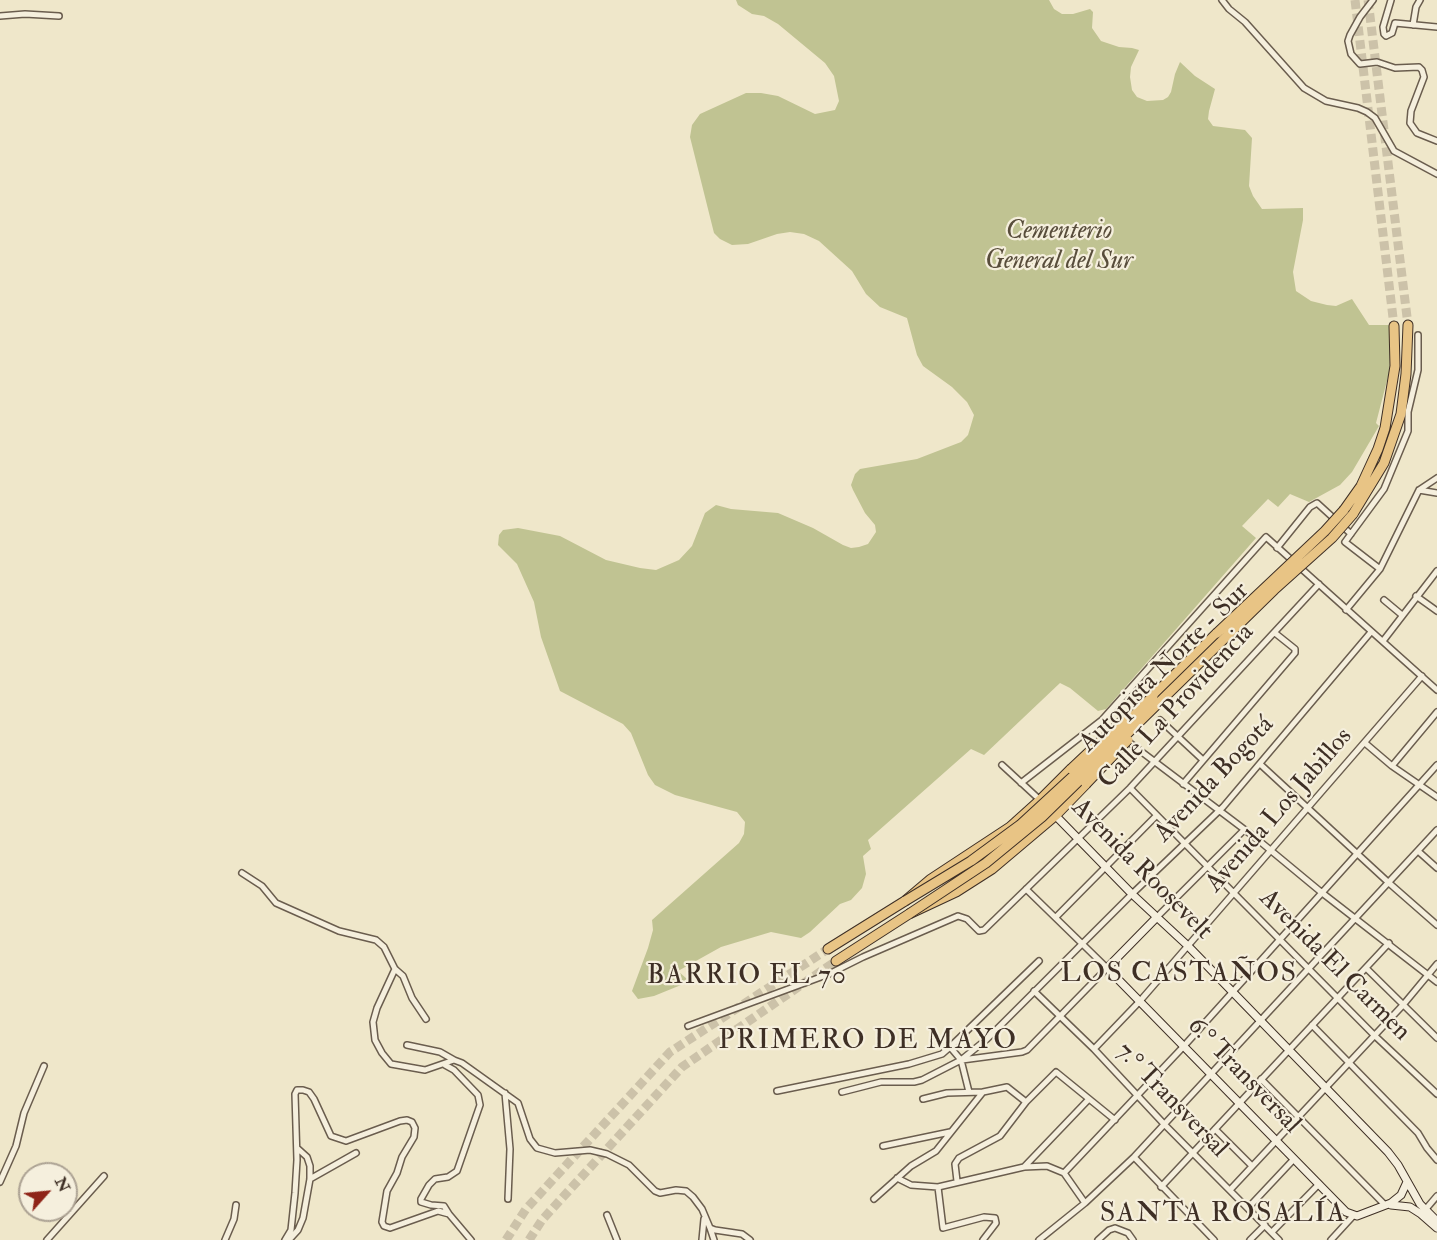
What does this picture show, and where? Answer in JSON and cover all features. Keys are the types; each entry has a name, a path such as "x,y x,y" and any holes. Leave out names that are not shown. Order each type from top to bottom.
{"highway":[{"name":"Autopista Norte - Sur","path":"836,961 979,868 1019,837 1067,794 1274,590 1332,538 1384,463 1397,427 1405,390 1408,325"},
{"name":"Autopista Norte - Sur","path":"828,949 971,861 1020,825 1325,531 1348,512 1378,449 1385,428 1395,366 1394,326"},
{"path":"905,901 931,879 990,842 1041,800 1116,726 1154,696"},
{"path":"909,914 956,892 1002,860 1056,815 1120,750 1145,717"}],"street":[{"path":"1222,0 1245,22 1304,88 1326,101 1367,112 1375,118 1394,151 1437,174"},
{"path":"1373,0 1360,16 1350,35 1348,48 1360,64 1377,62 1395,68 1419,67 1422,70 1424,77 1410,111 1410,123 1417,133 1437,141"},
{"path":"1391,0 1385,19 1384,34 1390,35 1395,23 1437,27"},
{"path":"1413,25 1416,7 1420,0"},
{"path":"0,16 25,14 59,16"},
{"path":"1380,569 1345,542 1384,489 1408,431 1408,412 1418,370 1418,335"},
{"path":"1346,610 1380,569 1419,490 1437,477"},
{"path":"1419,490 1437,493"},
{"path":"1277,548 1310,507 1317,503 1352,534"},
{"path":"1021,783 1102,720 1266,537 1437,690"},
{"path":"1383,641 1437,571"},
{"name":"Calle La Providencia","path":"688,1026 829,974 958,916 967,919 980,931 984,930 1130,788 1320,584"},
{"path":"1416,596 1437,611"},
{"path":"1384,600 1402,615"},
{"name":"Avenida Bogotá","path":"842,1092 881,1082 914,1082 961,1060 987,1039 1219,811 1371,632"},
{"path":"1183,784 1295,652 1295,649 1275,633"},
{"name":"Avenida Los Jabillos","path":"1094,1049 1140,1001 1422,676"},
{"path":"1392,766 1437,712"},
{"path":"1102,720 1437,982"},
{"path":"1160,720 1203,760"},
{"path":"1365,743 1392,766 1437,797"},
{"path":"1260,764 1437,925"},
{"name":"Avenida Roosevelt","path":"1002,765 1041,800 1132,894 1188,946 1395,1160 1425,1210 1437,1221"},
{"path":"1064,1173 1184,1046 1437,765"},
{"name":"Avenida El Carmen","path":"1130,788 1374,1035 1437,1094"},
{"path":"1056,917 1156,816"},
{"path":"961,1060 1022,1052 1244,830"},
{"path":"1039,1240 1085,1203 1134,1157 1437,831"},
{"path":"1418,851 1437,868"},
{"path":"242,873 262,886 276,903 339,931 376,940 384,947 395,969 403,976 412,998 426,1019"},
{"name":"6.° Transversal","path":"1026,889 1083,943 1346,1212 1353,1216"},
{"path":"1161,1187 1389,943"},
{"path":"777,1091 909,1064 942,1053 1040,961"},
{"path":"1230,1190 1402,1005 1437,964"},
{"path":"1366,968 1437,1038"},
{"path":"395,969 376,1008 373,1022 375,1040 382,1053 391,1064 425,1070 454,1060"},
{"name":"7.° Transversal","path":"1034,991 1094,1049 1164,1125 1279,1240"},
{"path":"1312,1025 1418,1133 1437,1160"},
{"path":"407,1045 440,1052 462,1063 518,1103 530,1139 537,1148 555,1153 590,1150 608,1154 629,1165 660,1193 686,1191 698,1203 714,1240"},
{"path":"950,1047 961,1060 969,1092"},
{"path":"445,1065 454,1070 478,1095 480,1105 457,1171 448,1177 435,1179 429,1185 422,1202 444,1206 471,1240"},
{"path":"0,1182 16,1146 24,1113 44,1066"},
{"path":"957,1181 955,1164 959,1158 1000,1136 1026,1102 1056,1072 1115,1120"},
{"path":"1261,1079 1385,1205"},
{"path":"923,1099 947,1093 983,1092 1007,1087 1026,1102"},
{"path":"287,1240 291,1230 294,1202 297,1148 294,1107 297,1090 309,1092 331,1136 346,1141 407,1120 415,1128 414,1137 387,1191 382,1222 384,1226 390,1228 413,1222 438,1211 449,1214"},
{"path":"874,1199 912,1166 936,1151 983,1092"},
{"path":"505,1093 510,1149 508,1199"},
{"path":"1024,1167 1089,1099"},
{"path":"1215,1129 1252,1166"},
{"path":"883,1146 950,1132"},
{"path":"287,1240 298,1230 303,1218 310,1179 307,1157 297,1148"},
{"path":"310,1179 356,1154"},
{"path":"1134,1157 1214,1240"},
{"path":"1248,1208 1294,1159"},
{"path":"897,1178 911,1185 938,1187 1024,1167 1047,1166 1064,1173 1085,1203"},
{"path":"47,1240 104,1176"},
{"path":"1331,1240 1353,1216 1385,1205 1401,1196 1407,1182"},
{"path":"1272,1232 1319,1184"},
{"path":"938,1187 943,1228 984,1217 995,1218 996,1223 983,1240"},
{"path":"1425,1210 1437,1196"},
{"path":"1385,1205 1398,1204 1410,1207 1437,1228"},
{"path":"225,1240 234,1219 236,1205"},
{"path":"607,1215 617,1240"},
{"path":"702,1240 704,1217"},
{"path":"1250,1240 1265,1225"},
{"path":"710,1228 742,1234 750,1240"},
{"path":"1098,1240 1109,1230 1115,1228 1122,1229 1133,1240"}],"green space":[{"name":"Cementerio General del Sur","path":"736,0 1049,0 1054,9 1062,14 1073,14 1090,9 1093,12 1092,28 1101,41 1139,50 1131,67 1130,77 1132,90 1137,97 1147,101 1163,100 1168,97 1180,62 1195,76 1215,89 1208,119 1213,126 1245,130 1252,138 1249,186 1262,209 1303,208 1303,220 1293,272 1296,291 1311,301 1327,305 1336,306 1352,299 1369,325 1389,325 1396,346 1376,423 1379,426 1352,472 1340,485 1309,502 1290,494 1278,507 1268,499 1242,526 1256,538 1106,709 1098,711 1070,688 1060,683 984,755 971,749 868,840 871,849 863,856 866,874 862,888 851,900 840,904 810,932 801,938 771,932 721,947 678,971 687,979 681,985 654,996 638,999 632,991 648,948 653,930 652,920 739,843 744,834 745,822 737,812 675,795 655,785 648,775 631,733 623,724 560,691 541,637 534,602 517,564 498,545 499,535 503,530 518,528 560,536 606,560 656,570 679,560 692,546 705,513 716,505 731,509 778,513 813,528 843,545 851,548 859,547 868,544 876,532 875,525 865,513 851,485 855,474 860,469 917,459 961,442 968,435 974,415 967,402 952,387 923,366 917,355 907,318 880,307 866,294 852,271 819,241 804,234 790,232 748,244 732,245 714,233 690,137 692,125 700,114 746,93 778,96 815,114 835,110 839,101 834,76 825,63 778,24 764,16 752,14 738,5"}],"tunnel":[{"path":"1355,0 1394,326"},
{"path":"1368,0 1408,325"},
{"path":"506,1240 526,1209 670,1052 828,949"},
{"path":"529,1240 542,1220 682,1067 836,961"}],"district":[{"name":"LOS CASTAÑOS","path":"1179,975"},
{"name":"BARRIO EL 70","path":"747,977"},
{"name":"PRIMERO DE MAYO","path":"868,1042"},
{"name":"SANTA ROSALÍA","path":"1223,1215"}]}
